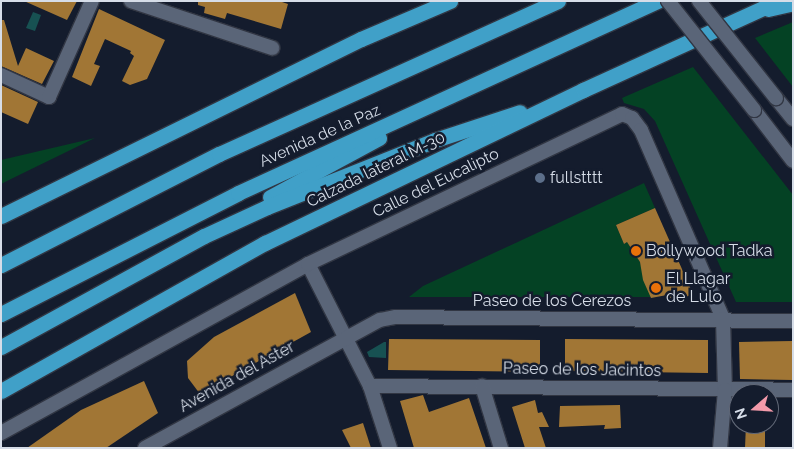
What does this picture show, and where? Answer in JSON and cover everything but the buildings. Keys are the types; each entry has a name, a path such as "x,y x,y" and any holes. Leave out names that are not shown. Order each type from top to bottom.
{"highway":[{"path":"1,216 361,39 450,1"},
{"name":"Avenida de la Paz","path":"1,265 219,154 558,1"},
{"name":"Avenida de la Paz","path":"1,314 238,193 658,1"},
{"name":"Calzada lateral M-30","path":"1,391 265,243 583,90 778,1"},
{"path":"757,12 793,3"},
{"path":"204,236 435,140 583,90"},
{"path":"1,347 204,236 251,207 354,153 436,103"}],"street":[{"path":"1,75 49,97 92,1"},
{"path":"130,1 272,48"},
{"path":"668,1 793,161"},
{"path":"699,1 793,119"},
{"name":"Calle del Eucalipto","path":"1,433 308,264 622,114 632,118 641,130 724,319 725,390 720,448"},
{"path":"308,264 370,386 390,448"},
{"name":"Paseo de los Cerezos","path":"346,337 380,320 396,317 793,321"},
{"name":"Avenida del Aster","path":"145,448 346,337"},
{"name":"Paseo de los Jacintos","path":"370,386 793,390"},
{"path":"482,386 501,448"}],"shaded area":[{"path":"33,12 41,15 35,31 26,28"},
{"path":"793,22 793,87 755,38"},
{"path":"693,67 793,195 793,302 736,302 655,121 644,109 624,103 622,98"},
{"path":"95,138 11,179 1,184 1,160"},
{"path":"644,183 655,208 616,225 624,244 627,242 640,262 651,297 409,297 423,286"},
{"path":"386,342 386,358 369,357 367,352"}],"place":[{"name":"fullstttt","path":"540,178"},
{"name":"Bollywood Tadka","path":"636,251"},
{"name":"El Llagar de Lulo","path":"656,288"}]}
